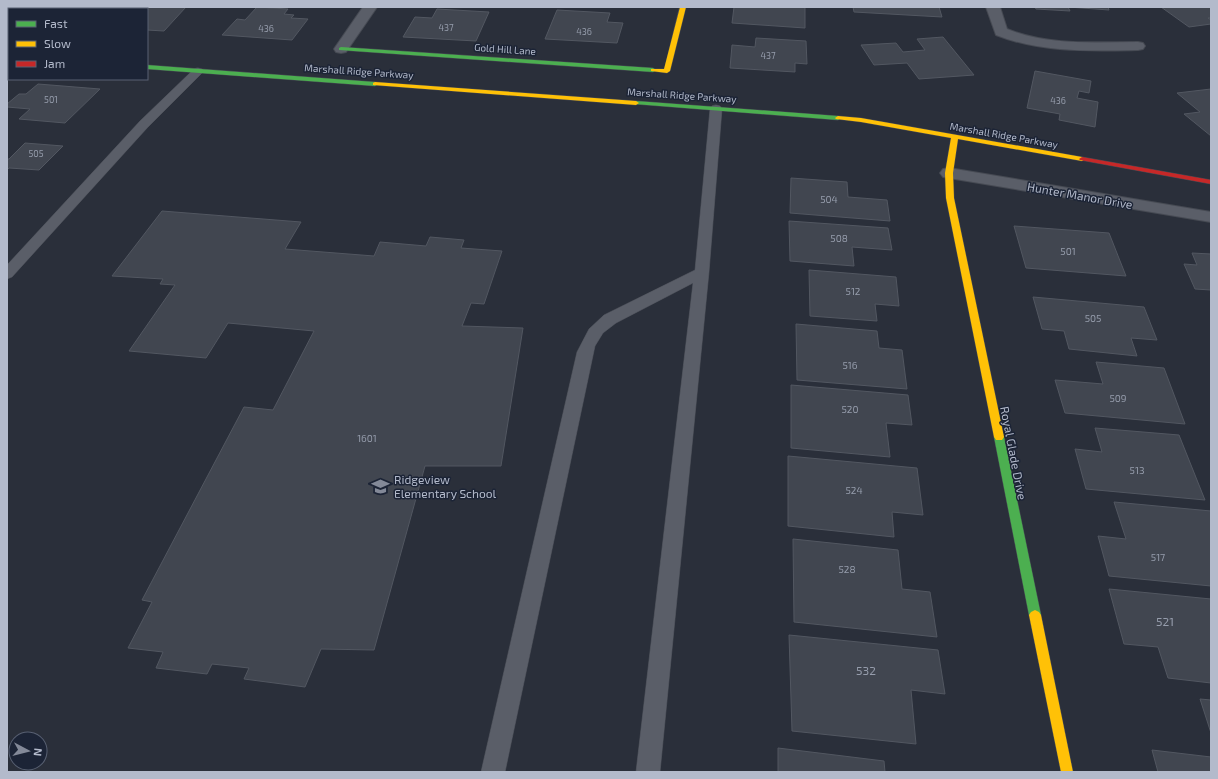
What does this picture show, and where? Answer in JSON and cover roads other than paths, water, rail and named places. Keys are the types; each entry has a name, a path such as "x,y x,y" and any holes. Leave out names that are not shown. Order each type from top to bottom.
{"street":[{"path":"342,49 370,7"},
{"name":"Gold Hill Lane","path":"342,49 667,71 683,7"},
{"path":"993,7 1001,32 1016,39 1049,46 1138,46"},
{"name":"Marshall Ridge Parkway","path":"148,67 716,108 861,120 1211,182"},
{"name":"Royal Glade Drive","path":"955,137 949,173 950,198 1067,772"},
{"name":"Hunter Manor Drive","path":"949,173 1211,217"}],"lane":[{"path":"7,274 144,124 198,71"},
{"path":"648,772 702,272 716,108"},
{"path":"493,772 585,352 589,340 598,328 610,319 702,272"}],"place":[{"name":"Ridgeview Elementary School","path":"381,486"}]}
